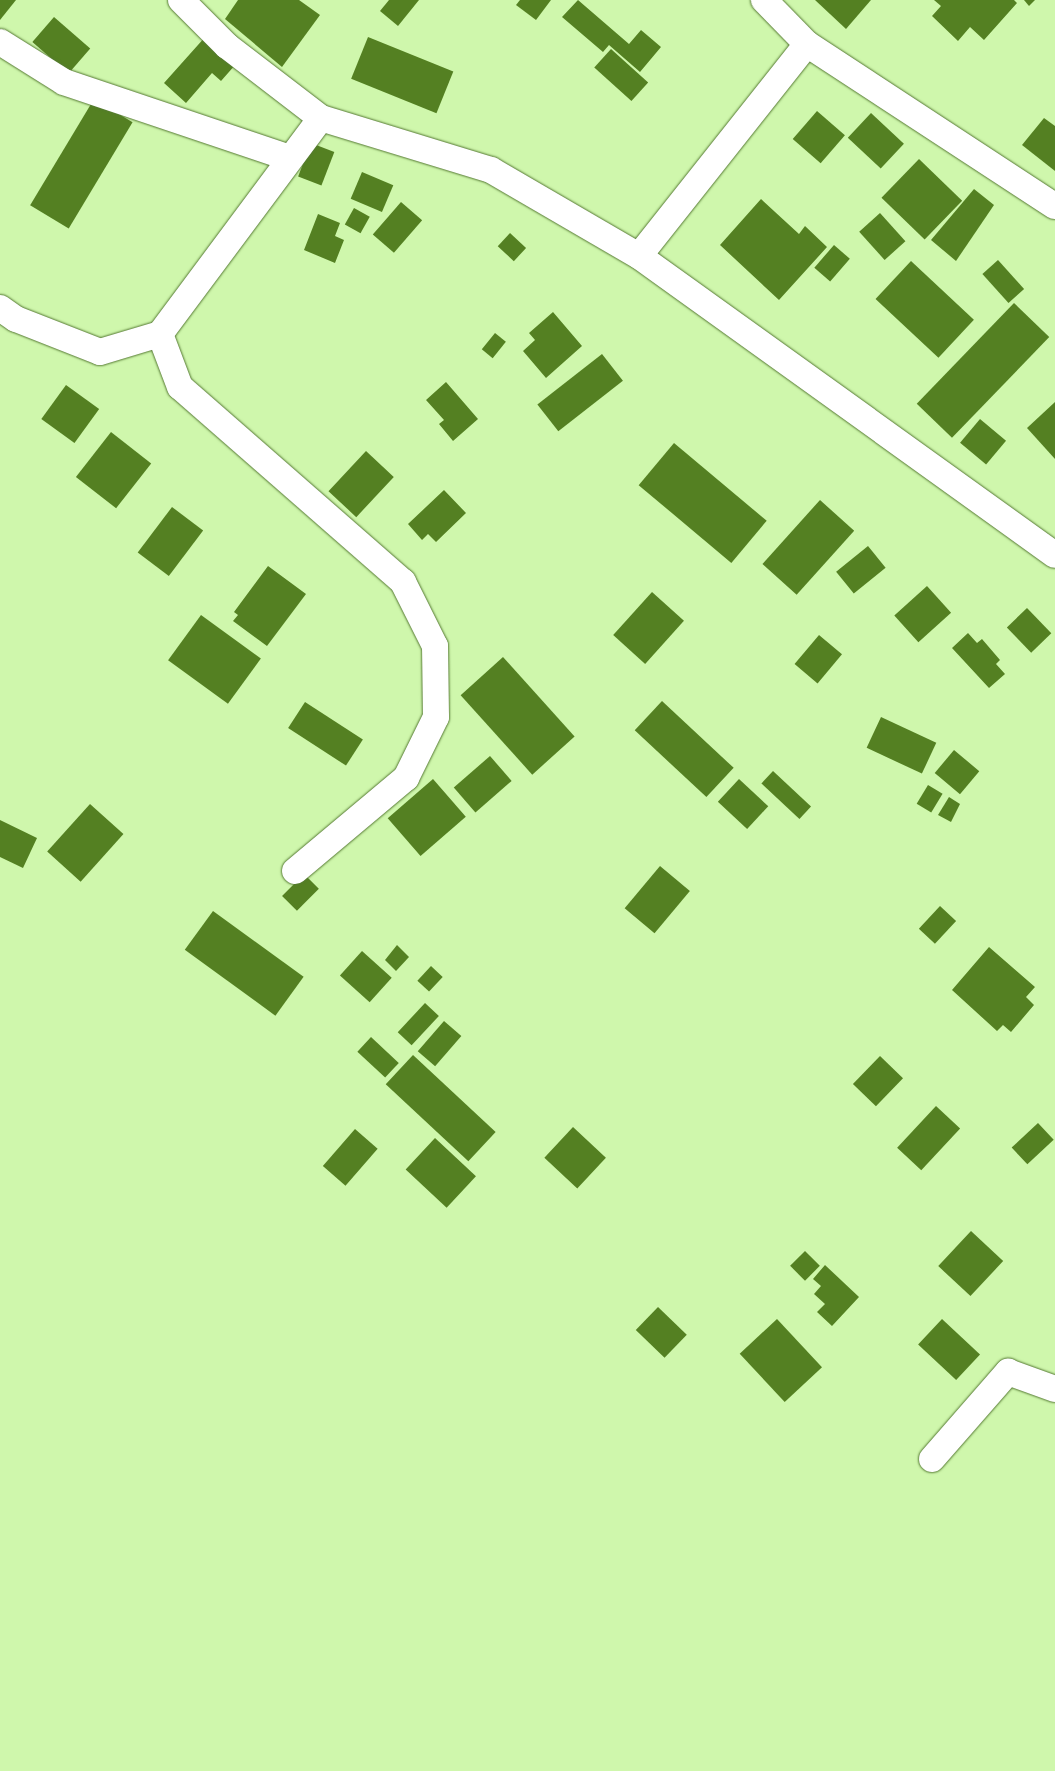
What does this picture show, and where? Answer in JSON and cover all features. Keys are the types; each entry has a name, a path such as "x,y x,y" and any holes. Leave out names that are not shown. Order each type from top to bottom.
{"street":[{"path":"181,0 227,46 321,118 491,170 639,256 1055,555"},
{"path":"764,0 807,44 1055,206"},
{"path":"0,42 64,82 290,158"},
{"path":"639,256 807,44"},
{"path":"0,308 16,319 100,352 160,334 321,118"},
{"path":"160,334 180,387 397,575 435,646 436,717 406,778 295,871"},
{"path":"932,1459 1008,1372 1055,1389"}],"building":[{"path":"0,0 16,0 0,20"},
{"path":"238,0 299,0 320,15 282,67 225,19"},
{"path":"389,0 419,0 398,26 380,11"},
{"path":"520,0 551,0 536,20 516,5"},
{"path":"578,0 629,44 641,30 661,47 640,72 609,45 603,52 562,17"},
{"path":"815,0 871,0 846,29"},
{"path":"934,0 1014,0 1017,3 984,40 970,27 958,41 932,16 941,6"},
{"path":"1024,0 1035,0 1029,6"},
{"path":"54,17 90,48 69,73 32,42"},
{"path":"206,36 236,64 221,81 212,73 186,103 164,83"},
{"path":"368,37 453,71 436,113 351,79"},
{"path":"611,49 648,82 631,101 594,68"},
{"path":"94,99 133,122 69,228 30,205"},
{"path":"817,111 845,135 821,163 793,139"},
{"path":"871,113 904,144 881,169 848,138"},
{"path":"1044,118 1055,126 1055,171 1022,145"},
{"path":"311,143 334,152 321,186 298,177"},
{"path":"919,159 962,201 925,240 881,198"},
{"path":"362,172 393,185 382,212 351,199"},
{"path":"974,189 994,205 956,261 931,240"},
{"path":"761,199 799,234 805,226 827,247 779,300 720,245"},
{"path":"401,202 422,220 394,253 373,234"},
{"path":"354,208 370,217 361,233 345,225"},
{"path":"880,213 905,241 885,260 859,232"},
{"path":"318,214 340,223 335,236 344,240 335,263 304,250"},
{"path":"510,233 526,248 514,261 498,246"},
{"path":"834,245 850,259 830,281 814,268"},
{"path":"998,260 1024,289 1008,303 982,274"},
{"path":"911,261 974,320 938,358 876,299"},
{"path":"1014,303 1049,337 952,438 917,404"},
{"path":"553,312 582,346 546,378 523,351 535,340 529,333"},
{"path":"495,333 506,342 493,358 482,349"},
{"path":"602,354 623,381 558,431 537,404"},
{"path":"446,382 478,419 453,441 439,424 444,420 426,400"},
{"path":"66,385 99,409 74,443 41,419"},
{"path":"1055,402 1055,459 1027,428"},
{"path":"980,419 1006,441 986,465 960,443"},
{"path":"111,432 151,463 116,508 76,477"},
{"path":"674,443 767,521 731,563 639,485"},
{"path":"366,451 394,477 356,517 328,491"},
{"path":"444,490 466,513 436,542 428,534 422,540 408,524"},
{"path":"820,500 854,531 797,595 762,564"},
{"path":"172,507 203,530 169,576 138,553"},
{"path":"868,546 886,568 854,594 836,572"},
{"path":"268,566 306,594 267,646 233,621 238,615 234,612"},
{"path":"927,586 951,613 918,642 894,615"},
{"path":"652,592 684,621 645,664 613,635"},
{"path":"1027,608 1051,633 1031,653 1007,627"},
{"path":"201,615 261,658 228,704 168,660"},
{"path":"968,633 977,643 982,639 1000,660 996,664 1005,674 989,688 952,648"},
{"path":"819,635 842,654 818,683 795,664"},
{"path":"503,657 575,737 532,775 461,695"},
{"path":"662,701 734,768 706,797 635,730"},
{"path":"305,702 363,740 346,766 288,728"},
{"path":"881,717 936,743 922,774 867,748"},
{"path":"954,750 979,771 960,794 935,773"},
{"path":"490,756 512,781 475,812 454,787"},
{"path":"773,771 811,806 799,819 761,783"},
{"path":"433,779 466,817 421,856 388,818"},
{"path":"739,779 768,806 747,829 718,802"},
{"path":"928,785 943,794 931,813 917,804"},
{"path":"949,797 960,804 951,822 938,815"},
{"path":"90,804 123,834 81,882 47,852"},
{"path":"0,820 37,838 23,868 0,857"},
{"path":"660,866 690,891 655,933 625,908"},
{"path":"304,874 319,889 297,911 282,896"},
{"path":"940,906 956,921 935,944 919,929"},
{"path":"213,911 304,977 275,1016 185,950"},
{"path":"397,945 409,957 396,971 385,960"},
{"path":"989,947 1035,987 1026,997 1034,1005 1011,1032 1003,1025 997,1031 952,990"},
{"path":"362,951 392,978 370,1002 340,976"},
{"path":"431,966 443,977 429,992 417,981"},
{"path":"425,1003 439,1016 412,1045 398,1032"},
{"path":"444,1021 461,1036 435,1066 418,1051"},
{"path":"371,1037 399,1063 385,1078 357,1052"},
{"path":"413,1055 496,1132 468,1161 386,1084"},
{"path":"880,1056 903,1078 876,1106 853,1084"},
{"path":"936,1106 960,1129 921,1170 897,1148"},
{"path":"1038,1123 1054,1140 1027,1164 1012,1148"},
{"path":"573,1127 606,1158 577,1188 544,1158"},
{"path":"355,1129 378,1149 345,1186 323,1166"},
{"path":"435,1138 476,1176 447,1208 406,1169"},
{"path":"971,1231 1003,1261 970,1296 938,1266"},
{"path":"805,1251 820,1266 805,1281 790,1266"},
{"path":"825,1265 859,1297 832,1326 817,1312 825,1304 814,1294 821,1286 813,1279"},
{"path":"658,1307 687,1335 665,1358 636,1330"},
{"path":"777,1319 822,1367 785,1402 740,1354"},
{"path":"942,1319 980,1354 956,1380 918,1345"}]}
